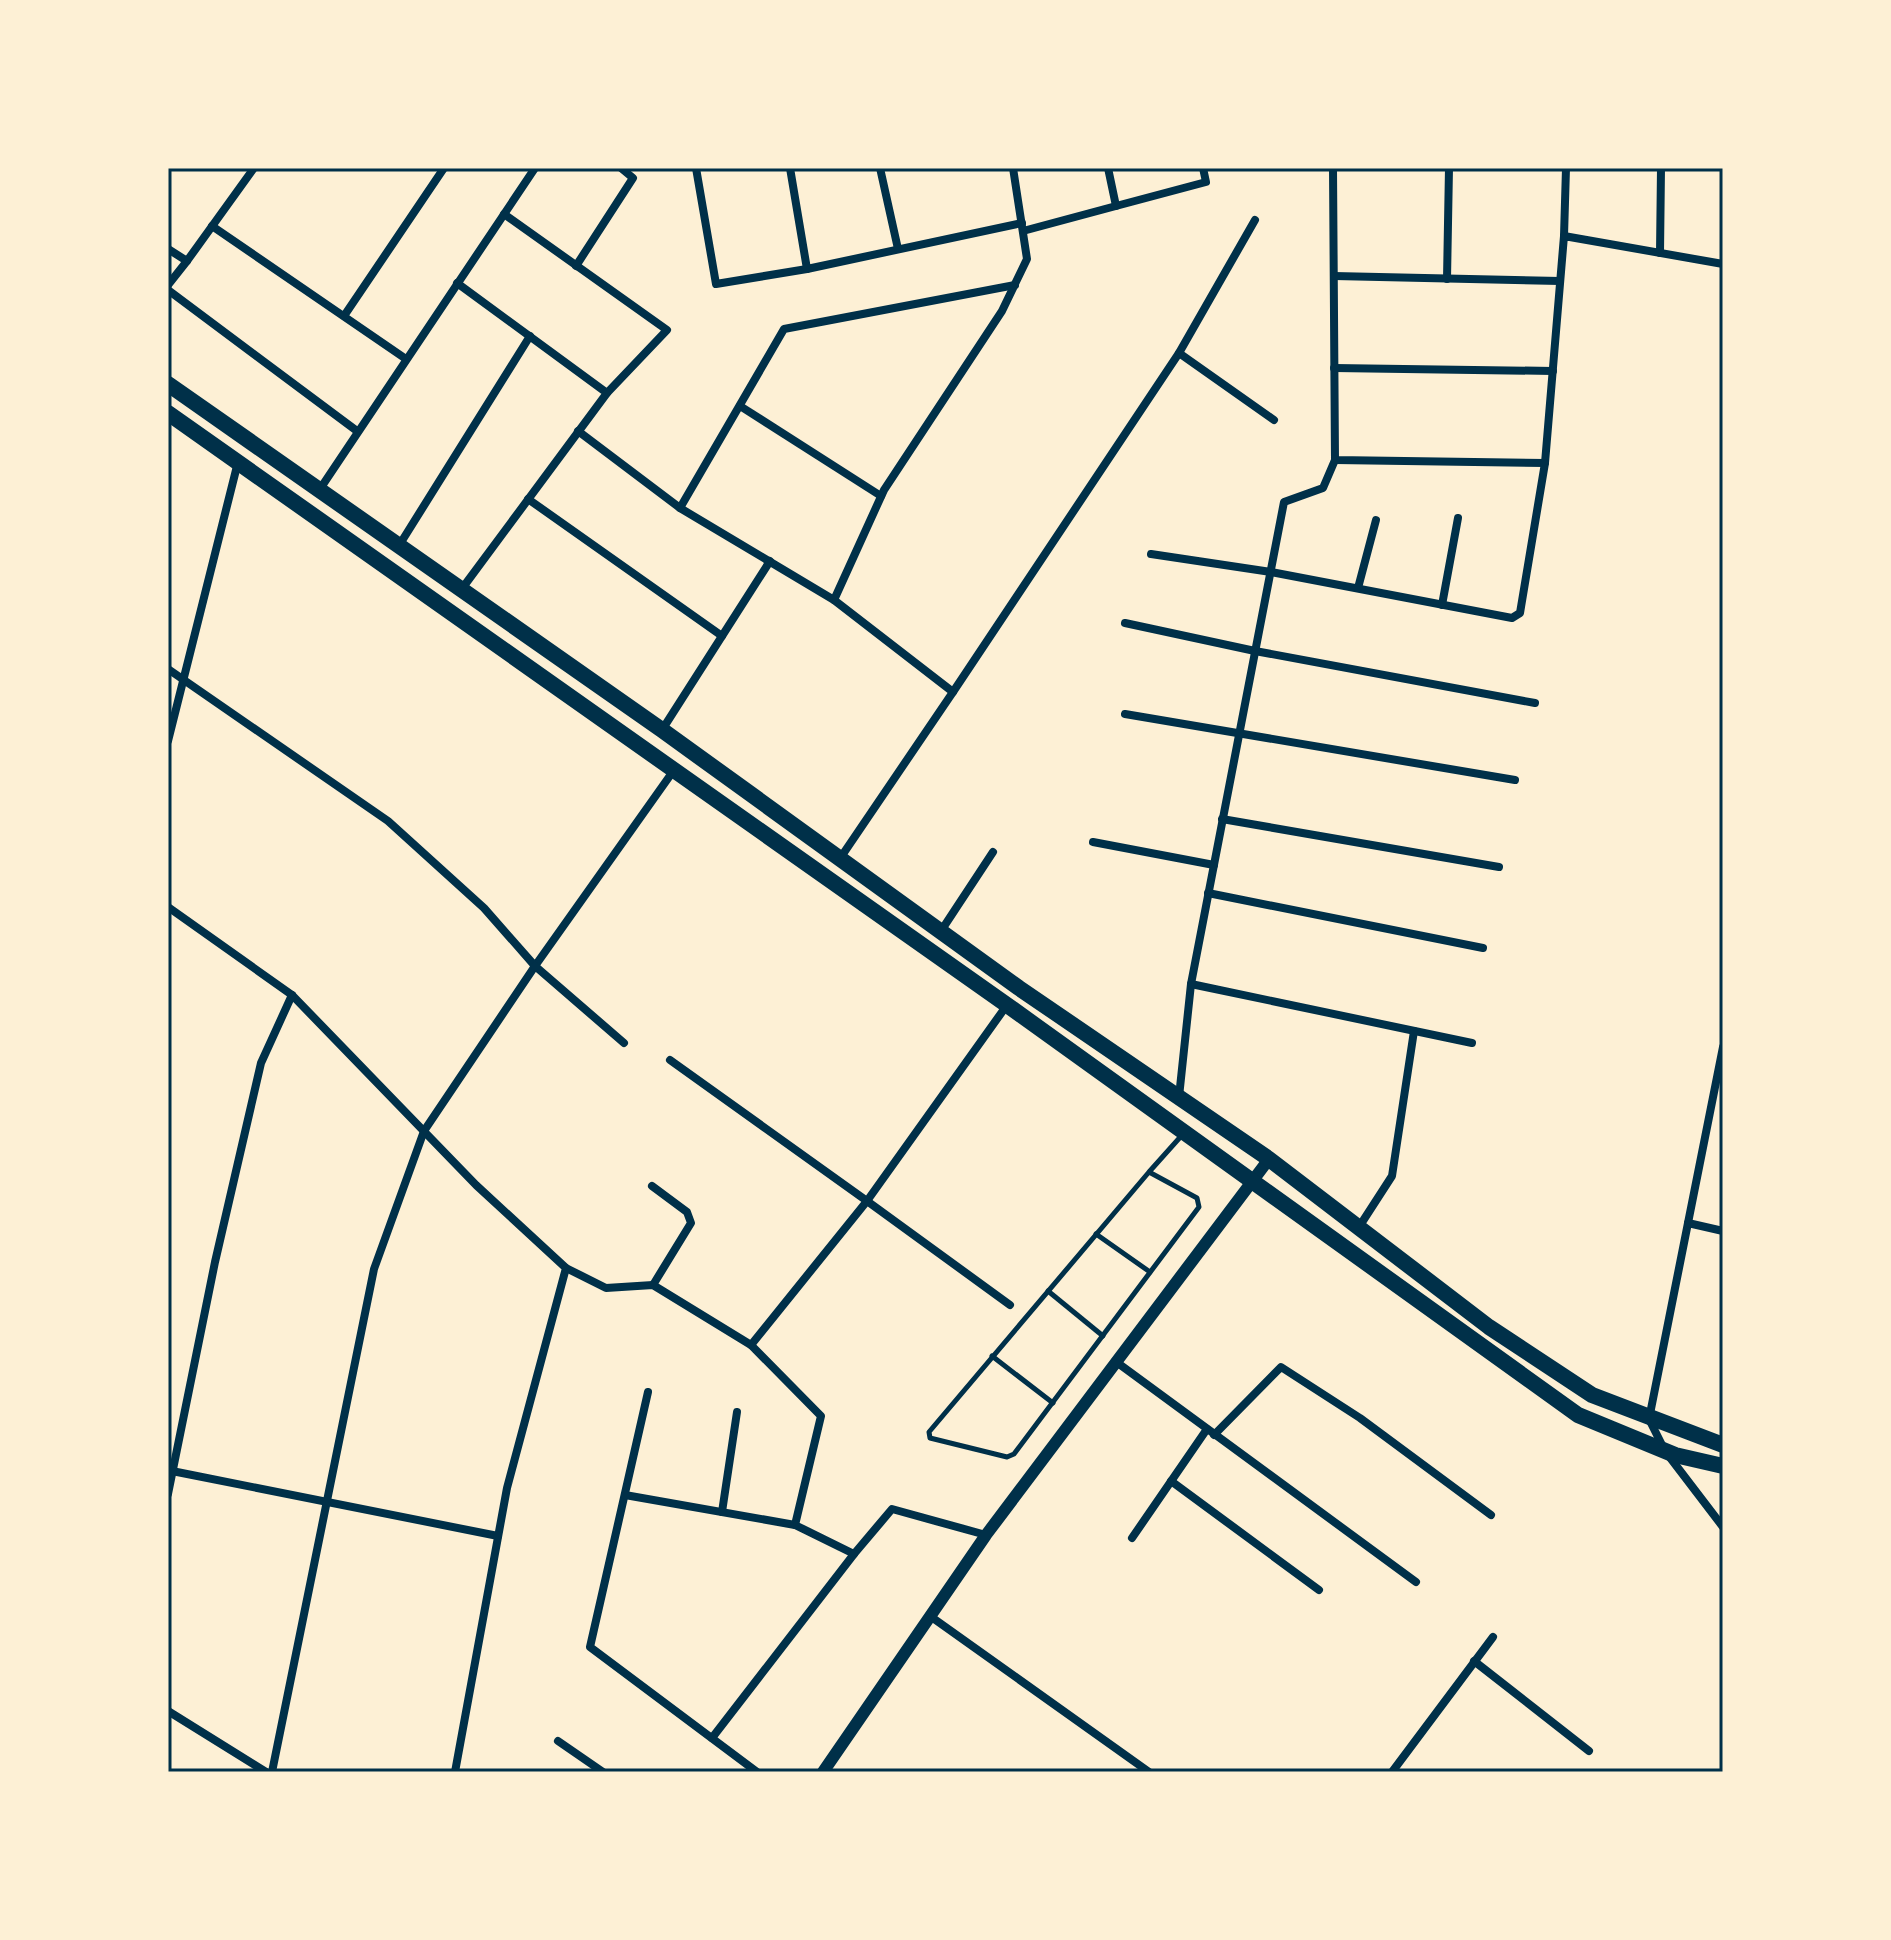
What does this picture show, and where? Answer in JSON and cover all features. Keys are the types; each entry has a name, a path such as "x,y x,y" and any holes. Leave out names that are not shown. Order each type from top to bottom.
{"highway":[{"path":"168,384 400,544 460,590 662,730 941,931 1269,1159 1515,1344 1592,1395 1723,1445"},
{"path":"168,413 1007,1005 1578,1415 1665,1451 1723,1466"}],"street":[{"path":"254,168 168,288 357,431"},
{"path":"344,316 444,168"},
{"path":"320,489 535,168"},
{"path":"576,266 633,178 621,168"},
{"path":"696,168 716,284 807,269 1116,206 1206,182 1203,168"},
{"path":"790,168 807,269"},
{"path":"880,168 898,249"},
{"path":"834,600 881,496 1002,311 1027,259 1013,168"},
{"path":"1108,168 1116,206"},
{"path":"1179,1098 1191,984 1284,502 1323,488 1335,460 1333,168"},
{"path":"1447,279 1449,168"},
{"path":"1151,554 1271,572 1502,617 1512,618 1520,613 1545,463 1564,236 1566,168"},
{"path":"1660,253 1661,168"},
{"path":"460,590 607,393 667,330 504,214"},
{"path":"841,857 1179,353 1255,220"},
{"path":"212,226 406,359"},
{"path":"1564,236 1723,264"},
{"path":"168,249 187,261"},
{"path":"1334,276 1560,281"},
{"path":"457,283 607,393"},
{"path":"680,508 784,329 1015,285"},
{"path":"400,544 530,336"},
{"path":"1179,353 1274,420"},
{"path":"1334,368 1553,371"},
{"path":"740,406 881,496"},
{"path":"578,431 680,508 834,600 953,692"},
{"path":"1335,460 1545,463"},
{"path":"168,741 238,461"},
{"path":"528,499 722,636"},
{"path":"1442,605 1458,518"},
{"path":"1358,588 1376,520"},
{"path":"662,730 770,561"},
{"path":"1125,623 1255,651 1535,703"},
{"path":"168,669 388,821 484,908 535,966 624,1043"},
{"path":"1125,714 1515,780"},
{"path":"272,1772 374,1269 424,1131 535,966 674,770"},
{"path":"1222,819 1499,867"},
{"path":"1093,842 1214,865"},
{"path":"941,931 993,852"},
{"path":"1208,893 1483,948"},
{"path":"168,907 292,995 476,1185 566,1268 606,1288 653,1285 751,1345 821,1416 795,1525"},
{"path":"1191,984 1472,1043"},
{"path":"168,1494 215,1262 261,1063 292,995"},
{"path":"751,1345 867,1201 1007,1005"},
{"path":"1359,1227 1392,1176 1414,1031"},
{"path":"1723,1047 1719,1084 1649,1419 1665,1451 1723,1527"},
{"path":"670,1060 1010,1305"},
{"path":"823,1772 986,1535 1269,1159"},
{"path":"652,1186 687,1212 691,1223 653,1285"},
{"path":"1688,1223 1723,1231"},
{"path":"455,1772 498,1536 538,1363 566,1268"},
{"path":"1114,1361 1416,1582"},
{"path":"1132,1538 1210,1432 1281,1367 1360,1418 1491,1515"},
{"path":"648,1392 590,1647 757,1772"},
{"path":"722,1512 737,1412"},
{"path":"172,1471 498,1536"},
{"path":"1171,1481 1319,1590"},
{"path":"625,1495 795,1525 854,1554"},
{"path":"712,1738 892,1509 986,1535"},
{"path":"930,1616 1149,1772"},
{"path":"1397,1770 1493,1637"},
{"path":"1474,1661 1589,1751"},
{"path":"168,1711 266,1772"},
{"path":"558,1741 591,1769 603,1772"}],"lane":[{"path":"1149,1172 1197,1198 1200,1204 1011,1456 930,1438 929,1432 992,1356 1149,1172 1183,1133"},
{"path":"1096,1234 1150,1272"},
{"path":"1048,1291 1103,1336"},
{"path":"992,1356 1053,1403"}]}
